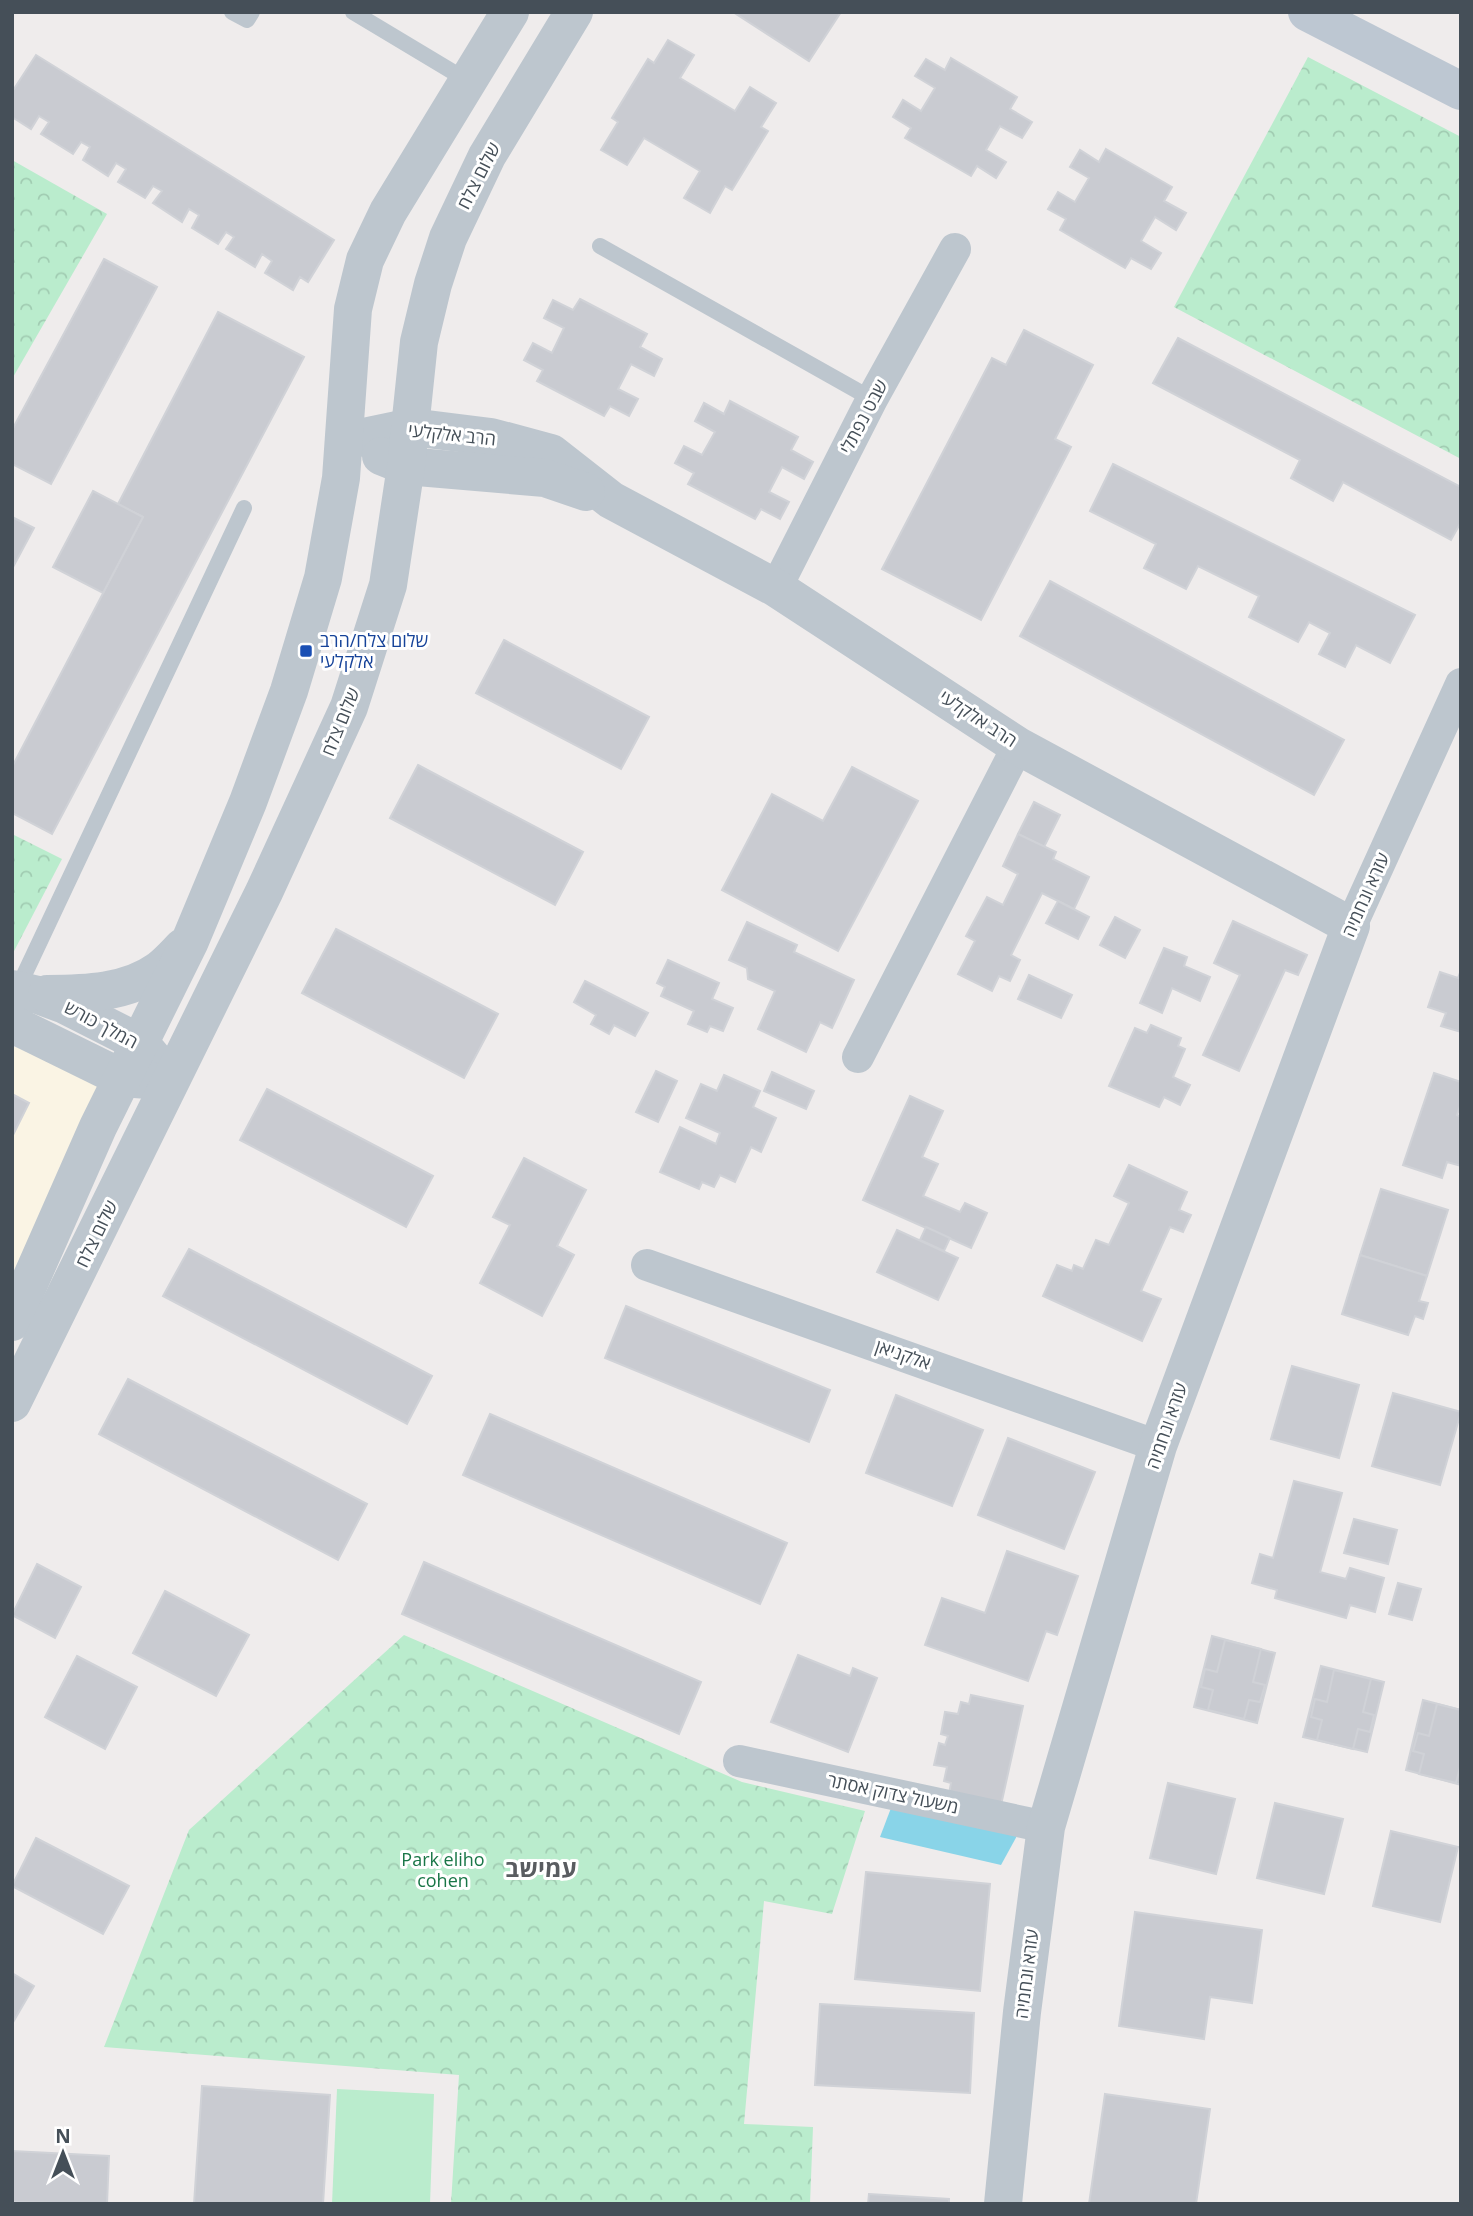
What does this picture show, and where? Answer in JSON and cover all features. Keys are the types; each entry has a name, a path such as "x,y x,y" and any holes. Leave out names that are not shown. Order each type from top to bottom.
{"main road":[{"path":"1307,12 1461,91"}],"street":[{"path":"12,1322 98,1127 190,941 248,802 275,728 323,579 341,478 353,309 365,260 388,212 510,12"},
{"name":"שלום צלח","path":"12,1403 264,892 349,707 388,585 411,427 419,342 432,284 448,238 487,156 574,12"},
{"name":"שבט נפתלי","path":"776,588 873,399 955,248"},
{"name":"הרב אלקלעי","path":"344,441 411,427 491,437 551,453 611,500"},
{"name":"הרב אלקלעי","path":"344,441 406,466 545,478 611,500 776,588 1018,746 1351,926"},
{"name":"עזרא ונחמיה","path":"1003,2204 1022,2012 1046,1827 1158,1446 1351,926 1461,684"},
{"path":"858,1056 1018,746"},
{"path":"20,999 91,993 128,985 159,970 190,941"},
{"name":"המלך כורש","path":"20,999 65,1005 139,1043 172,1081"},
{"name":"המלך כורש","path":"20,999 122,1079 172,1081"},
{"name":"אלקניאן","path":"647,1265 1158,1446"},
{"name":"משעול צדוק אסתר","path":"739,1761 1046,1827"}],"lane":[{"path":"232,12 247,20 252,12"},
{"path":"354,12 468,81"},
{"path":"600,246 873,399"},
{"path":"20,999 244,508"}],"shaded area":[{"path":"12,1046 125,1086 12,1340"}],"green space":[{"path":"1308,57 1461,137 1461,459 1174,307"},
{"path":"12,160 107,214 12,379"},
{"path":"12,834 62,859 12,955"},
{"name":"Park eliho cohen","path":"404,1635 742,1782 865,1811 832,1914 764,1901 744,2124 813,2127 810,2204 451,2204 459,2075 104,2047 189,1830"},
{"path":"337,2089 434,2094 430,2204 332,2204"}],"water":[{"path":"891,1808 1018,1834 1001,1865 880,1837"}],"building":[{"path":"733,12 841,12 809,61"},
{"path":"668,40 694,55 680,78 735,111 750,87 776,103 761,127 768,131 732,190 725,186 710,213 684,198 700,171 644,138 627,165 601,150 618,122 612,118 648,59 654,63"},
{"path":"36,55 334,240 308,282 300,277 293,290 265,273 272,261 262,254 255,267 226,249 234,237 226,232 218,244 192,228 199,215 189,209 182,222 153,203 162,191 153,186 145,198 118,182 126,169 116,163 108,176 83,160 90,147 81,142 73,154 41,134 49,122 39,116 31,129 12,117 12,92"},
{"path":"951,58 1017,97 1010,109 1032,122 1022,138 1000,126 986,150 1006,162 996,178 977,166 971,176 905,138 911,128 893,117 903,100 921,111 935,88 915,76 926,59 945,70"},
{"path":"1106,149 1172,187 1164,201 1186,213 1176,230 1155,217 1141,241 1161,253 1151,269 1131,258 1125,268 1060,230 1066,219 1048,209 1058,192 1075,202 1089,178 1070,167 1080,150 1099,162"},
{"path":"104,259 157,287 51,484 12,464 12,430"},
{"path":"580,299 647,334 640,347 662,359 654,376 631,364 618,389 638,399 629,416 610,406 604,416 537,381 543,370 524,360 533,343 552,353 564,328 544,318 553,300 573,310"},
{"path":"218,312 304,357 52,834 12,813 12,767 143,517 118,504"},
{"path":"1024,330 1093,365 1055,439 1071,447 981,620 882,569 992,358 1006,365"},
{"path":"1178,338 1461,487 1461,522 1451,540 1343,482 1333,501 1291,478 1300,460 1153,383"},
{"path":"730,401 798,437 791,450 813,462 804,479 782,467 769,492 789,502 780,519 761,509 755,519 688,484 694,473 675,463 684,446 702,455 715,432 695,421 704,403 724,414"},
{"path":"1113,464 1415,615 1390,663 1356,645 1345,667 1319,654 1330,633 1309,622 1298,642 1249,617 1259,596 1198,566 1186,589 1144,568 1156,544 1090,511"},
{"path":"93,491 143,517 103,593 53,567"},
{"path":"12,517 34,528 12,569"},
{"path":"1050,581 1344,740 1314,795 1020,636"},
{"path":"504,640 649,717 621,769 476,693"},
{"path":"418,765 583,852 555,905 390,818"},
{"path":"852,767 918,801 838,951 722,890 772,794 823,821"},
{"path":"1034,802 1060,815 1044,847 1018,834"},
{"path":"1018,834 1056,852 1053,859 1089,877 1074,909 1042,893 1011,955 1020,960 1010,981 999,976 992,991 958,974 975,941 966,936 987,897 1003,905 1018,874 1003,866"},
{"path":"1058,901 1089,917 1078,939 1046,923"},
{"path":"1115,917 1140,930 1125,958 1100,945"},
{"path":"1233,921 1307,955 1298,975 1285,970 1239,1071 1203,1055 1240,975 1214,963"},
{"path":"747,922 797,945 794,952 854,980 832,1028 820,1022 806,1052 758,1029 775,991 748,979 747,968 729,960"},
{"path":"336,929 498,1014 464,1078 302,993"},
{"path":"1164,948 1187,957 1184,966 1210,977 1200,1001 1172,988 1162,1013 1140,1003"},
{"path":"668,960 719,983 712,999 733,1008 723,1031 710,1026 707,1032 688,1024 694,1011 661,996 665,987 657,983"},
{"path":"1461,970 1461,1032 1441,1026 1446,1013 1428,1007 1440,972 1458,978"},
{"path":"1029,975 1072,995 1061,1018 1018,999"},
{"path":"585,981 648,1013 635,1036 614,1025 609,1034 591,1024 596,1015 574,1002"},
{"path":"1151,1025 1181,1038 1178,1046 1185,1049 1173,1077 1190,1085 1180,1105 1164,1097 1159,1107 1109,1086 1135,1028 1147,1033"},
{"path":"656,1071 677,1081 658,1122 636,1112"},
{"path":"772,1072 814,1091 806,1109 764,1091"},
{"path":"1434,1073 1461,1082 1461,1103 1457,1115 1461,1117 1461,1166 1447,1162 1442,1178 1403,1165"},
{"path":"724,1075 760,1091 753,1107 776,1118 761,1152 751,1147 735,1182 720,1175 714,1187 702,1182 699,1189 660,1172 680,1127 716,1144 720,1133 686,1118 701,1084 717,1091"},
{"path":"267,1089 433,1176 406,1227 240,1140"},
{"path":"12,1094 29,1103 12,1137"},
{"path":"910,1096 943,1111 922,1157 938,1164 923,1196 960,1212 965,1203 987,1213 971,1248 863,1200"},
{"path":"524,1158 586,1190 557,1246 574,1255 542,1316 480,1283 510,1225 493,1217"},
{"path":"1129,1165 1187,1192 1179,1210 1191,1215 1183,1232 1170,1227 1141,1291 1161,1299 1142,1341 1043,1296 1057,1265 1072,1271 1074,1265 1083,1269 1096,1240 1109,1245 1129,1203 1114,1196"},
{"path":"1381,1189 1448,1210 1427,1276 1360,1255"},
{"path":"926,1227 950,1238 944,1251 920,1240"},
{"path":"897,1230 958,1258 938,1300 877,1272"},
{"path":"189,1249 432,1376 407,1424 163,1296"},
{"path":"1360,1255 1427,1276 1419,1301 1428,1303 1423,1319 1415,1316 1408,1335 1342,1314"},
{"path":"626,1306 830,1390 809,1442 605,1358"},
{"path":"1292,1366 1359,1385 1339,1458 1271,1439"},
{"path":"128,1379 367,1504 338,1560 99,1434"},
{"path":"1393,1393 1461,1412 1440,1485 1372,1466"},
{"path":"896,1395 983,1430 952,1506 866,1473"},
{"path":"490,1414 787,1543 760,1604 463,1475"},
{"path":"1008,1438 1095,1472 1064,1549 978,1515"},
{"path":"1294,1481 1342,1493 1320,1572 1346,1579 1350,1568 1384,1578 1375,1612 1350,1605 1346,1618 1275,1598 1277,1590 1252,1583 1260,1554 1273,1558"},
{"path":"1354,1519 1397,1530 1388,1564 1344,1553"},
{"path":"1007,1551 1078,1576 1057,1635 1046,1631 1028,1681 925,1645 942,1598 985,1613"},
{"path":"424,1562 701,1682 679,1734 402,1614"},
{"path":"37,1564 81,1587 55,1638 12,1615"},
{"path":"1398,1583 1421,1589 1412,1620 1389,1614"},
{"path":"165,1591 249,1635 216,1696 133,1653"},
{"path":"1212,1636 1275,1653 1257,1723 1194,1707"},
{"path":"1225,1640 1261,1649 1253,1682 1265,1685 1260,1702 1249,1700 1244,1719 1208,1710 1213,1690 1201,1687 1205,1669 1217,1672"},
{"path":"798,1655 850,1676 853,1668 877,1678 848,1752 771,1722"},
{"path":"77,1656 137,1687 105,1749 45,1717"},
{"path":"1321,1666 1384,1682 1367,1752 1303,1737"},
{"path":"1334,1670 1371,1679 1363,1712 1374,1715 1370,1732 1358,1729 1353,1749 1317,1740 1322,1720 1311,1717 1315,1699 1327,1702"},
{"path":"971,1695 1023,1706 1001,1805 949,1794 951,1783 944,1781 947,1767 934,1765 939,1743 945,1745 948,1736 941,1734 945,1712 958,1714 961,1702 969,1704"},
{"path":"1423,1700 1461,1710 1461,1785 1406,1770"},
{"path":"1437,1704 1461,1710 1461,1763 1456,1783 1419,1774 1424,1754 1413,1751 1418,1733 1429,1736"},
{"path":"1168,1783 1235,1799 1216,1874 1150,1858"},
{"path":"1275,1803 1343,1819 1324,1894 1257,1878"},
{"path":"1391,1831 1458,1847 1440,1922 1373,1906"},
{"path":"36,1838 129,1886 103,1934 12,1886"},
{"path":"866,1872 990,1884 980,1991 855,1979"},
{"path":"1135,1912 1262,1930 1252,2003 1210,1997 1204,2039 1119,2026"},
{"path":"12,1973 34,1986 12,2024"},
{"path":"820,2004 974,2013 970,2093 815,2085"},
{"path":"202,2086 330,2095 323,2204 194,2204"},
{"path":"1105,2094 1210,2109 1196,2204 1089,2204"},
{"path":"12,2151 109,2156 107,2204 12,2202"},
{"path":"869,2194 949,2199 949,2204 868,2204"}],"place":[{"name":"שלום צלח/הרב אלקלעי","path":"306,651"}],"district":[{"name":"עמישב","path":"541,1869"}]}
